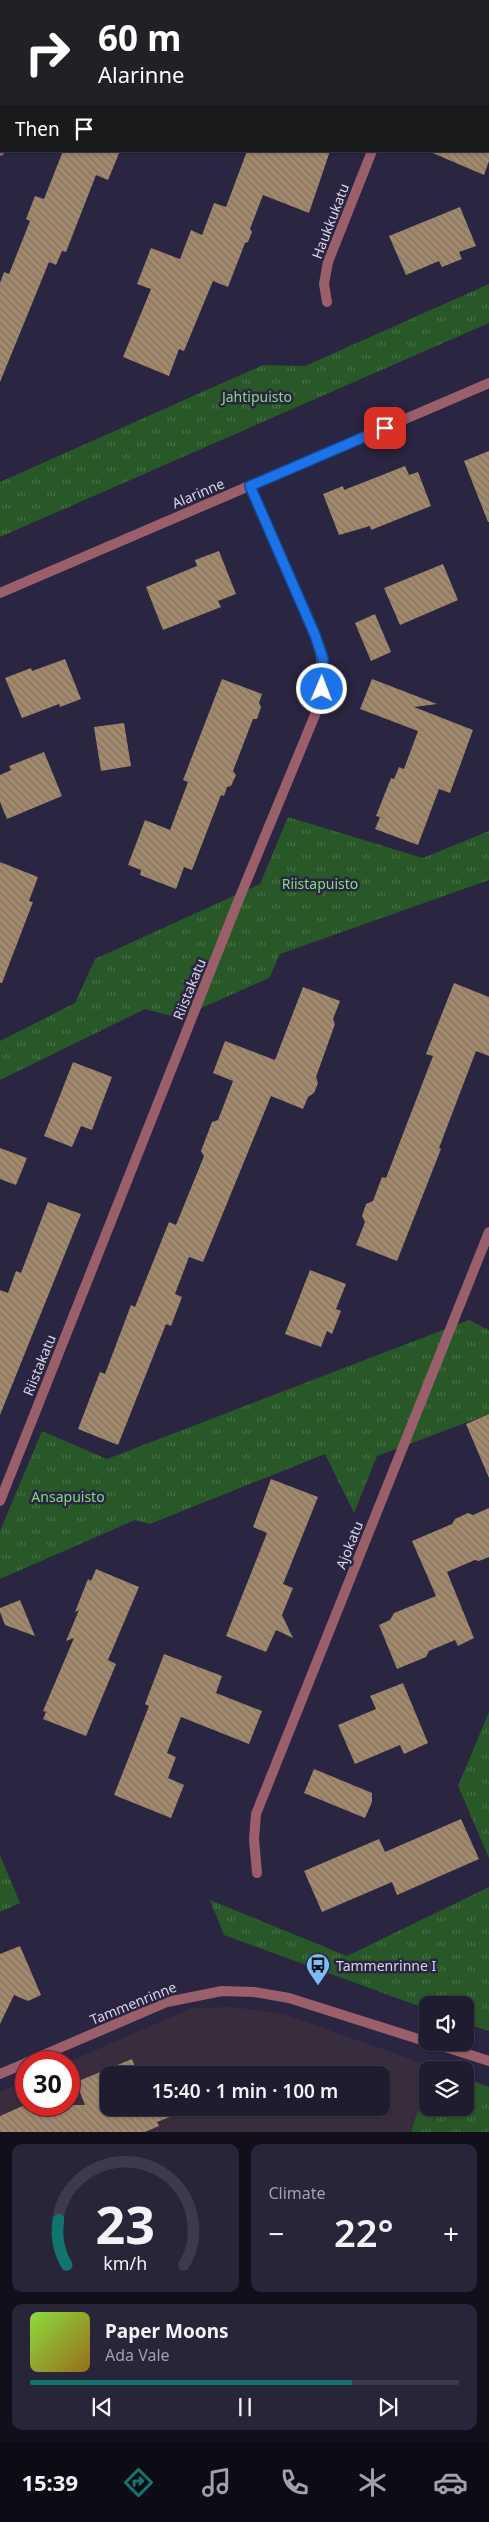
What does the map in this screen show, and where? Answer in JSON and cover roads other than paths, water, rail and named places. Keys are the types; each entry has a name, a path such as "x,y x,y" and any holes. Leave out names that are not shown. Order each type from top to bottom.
{"street":[{"name":"Haukkukatu","path":"327,302 324,284 328,262 372,152"},
{"name":"Alarinne","path":"0,593 489,383"},
{"name":"Riistakatu","path":"0,1501 239,899 313,721 322,689 323,659 315,635 250,486"},
{"name":"Ajokatu","path":"256,1873 254,1839 256,1814 489,1232"},
{"name":"Tammenrinne","path":"55,2051 167,2002 222,1991 254,1992 289,1998 419,2039"},
{"name":"Tammenrinne","path":"457,2051 489,2061"},
{"name":"Tammenrinne","path":"0,2074 15,2068"}],"place":[{"name":"Tammenrinne I","path":"318,1986"}],"park label":[{"name":"Jahtipuisto","path":"257,396"},
{"name":"Riistapuisto","path":"320,883"},
{"name":"Ansapuisto","path":"68,1496"}]}
